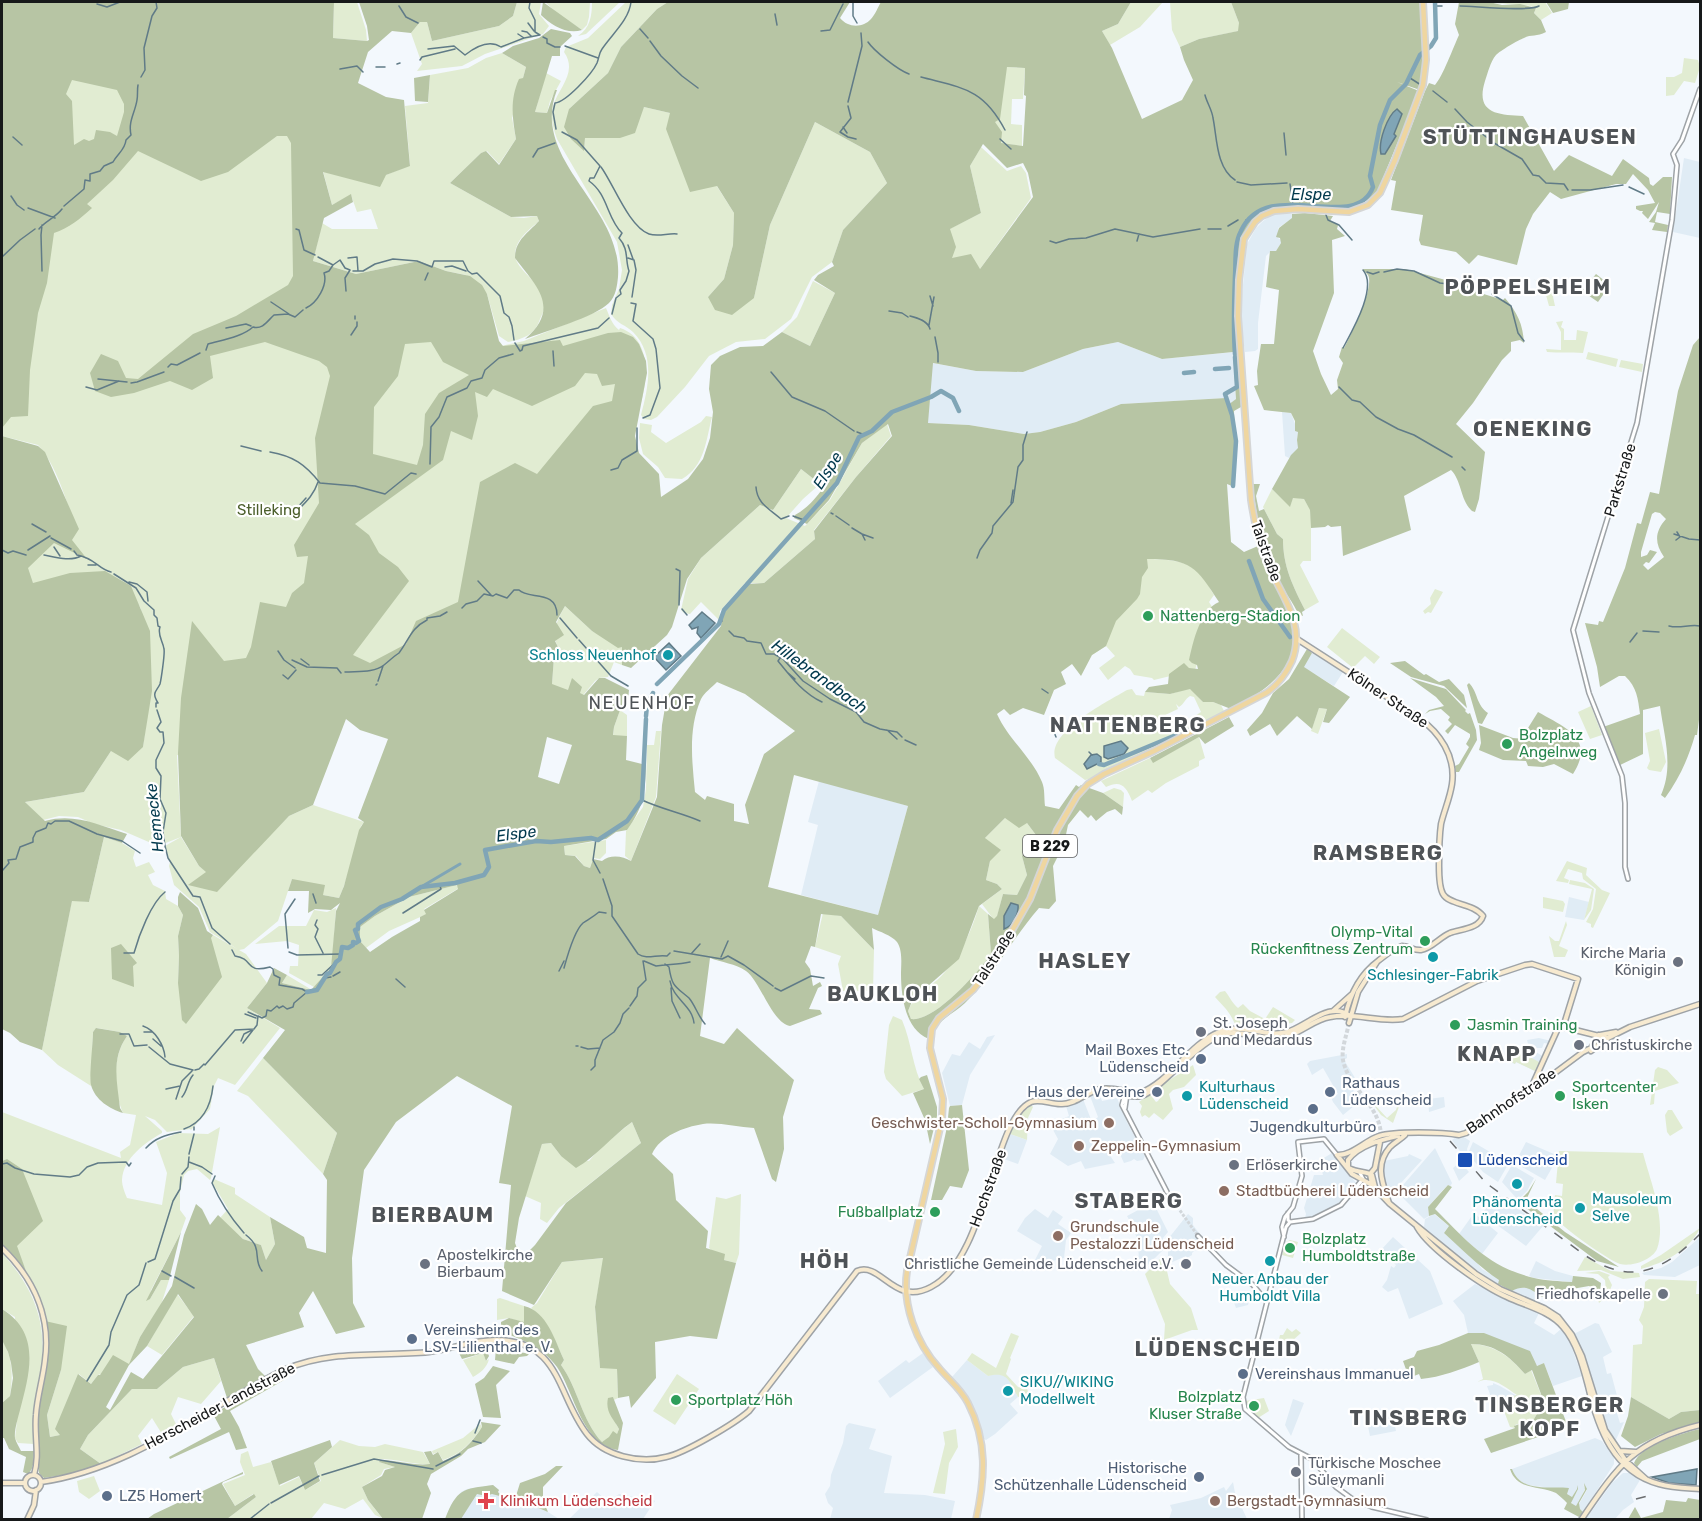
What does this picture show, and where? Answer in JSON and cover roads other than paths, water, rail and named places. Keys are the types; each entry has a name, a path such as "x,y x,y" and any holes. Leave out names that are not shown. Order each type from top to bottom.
{"main road":[{"name":"Talstraße","path":"906,1291 908,1270 942,1119 943,1099 930,1048 930,1035 934,1024 974,990 991,967 1030,899 1057,830 1084,788 1104,774 1266,693 1287,671 1294,655 1297,639 1293,615 1269,568 1251,500 1238,326 1241,252 1249,229 1268,213 1286,209 1349,212 1363,207 1377,197 1387,180 1425,77 1423,2"},
{"name":"Kölner Straße","path":"1297,639 1426,723 1443,741 1451,762 1452,784 1440,837 1441,888 1446,898 1471,907 1482,914 1482,918 1476,925 1447,935 1424,950 1418,951 1401,946 1388,952 1363,974 1353,993 1347,1015"},
{"name":"Kölner Straße","path":"1347,1015 1360,988 1378,961"},
{"path":"1332,1011 1383,1020 1403,1019 1477,981 1532,964 1578,979 1565,1021 1569,1028"},
{"path":"1126,1094 1147,1090 1191,1052 1222,1031 1234,1029 1272,1034 1283,1033 1332,1011 1353,993"},
{"path":"1599,1035 1620,1031 1663,1014 1701,1004"},
{"path":"1347,1015 1349,1023"},
{"path":"1134,1096 1143,1096 1149,1092 1209,1042 1220,1036 1238,1033 1282,1038 1330,1017 1347,1015"},
{"path":"1530,1091 1559,1026 1608,1038"},
{"name":"Bahnhofstraße","path":"1581,1054 1592,1050 1620,1031"},
{"path":"1590,1049 1593,1041 1591,1034"},
{"name":"Bahnhofstraße","path":"1348,1168 1350,1156 1370,1144 1400,1135 1462,1134 1590,1049 1599,1035"},
{"path":"1536,1079 1541,1082"},
{"name":"Hochstraße","path":"906,1291 920,1291 933,1287 955,1264 982,1211 1005,1139 1024,1107 1033,1101 1070,1103 1098,1089 1116,1090 1134,1096"},
{"name":"Bahnhofstraße","path":"1337,1155 1343,1155 1377,1137 1389,1134 1400,1135"},
{"path":"1390,1204 1381,1183 1382,1165 1389,1149 1406,1134"},
{"path":"1337,1155 1352,1174 1370,1174 1375,1168 1380,1142"},
{"path":"1343,1155 1343,1161"},
{"path":"1370,1174 1374,1178 1376,1191"},
{"path":"1370,1174 1372,1185"},
{"path":"1359,1175 1417,1227 1429,1241 1477,1278 1509,1296 1536,1307 1557,1321 1567,1332 1581,1357 1608,1444 1642,1478 1666,1486 1701,1489"},
{"path":"2,1248 19,1266 32,1287 41,1308 45,1328 45,1362 36,1415 37,1461 34,1475"},
{"name":"Herscheider Landstraße","path":"40,1482 73,1476 113,1462 178,1429 276,1374 304,1362 342,1356 433,1351 477,1341 495,1340 513,1342 526,1347 548,1363 559,1379 578,1420 598,1445 628,1457 666,1457 738,1420 749,1411 857,1270 870,1269 890,1285 906,1291"},
{"name":"B 229","path":"906,1291 910,1315 924,1347 937,1366 963,1394 975,1421 984,1464 984,1481 976,1520"},
{"path":"1581,1520 1610,1478 1637,1452 1663,1437 1701,1425"},
{"path":"1603,1431 1625,1462"},
{"path":"1618,1450 1637,1452"},
{"path":"27,1520 34,1505 36,1490 40,1487 39,1478 34,1475"},
{"path":"25,1483 28,1477 34,1475"},
{"path":"2,1483 25,1483"},
{"path":"25,1483 28,1489 36,1490"}],"street":[{"name":"Parkstraße","path":"1628,879 1625,867 1625,803 1622,776 1589,693 1573,630 1637,423 1672,220 1677,165 1673,154 1682,140 1701,89"},
{"path":"1125,1110 1126,1094"},
{"path":"1126,1094 1122,1105 1167,1192"},
{"path":"1126,1105 1134,1096"},
{"path":"1284,1237 1282,1227 1293,1207 1302,1176 1298,1142 1326,1140 1337,1155"},
{"path":"1363,1179 1341,1205 1313,1219 1290,1222 1286,1227 1266,1301 1243,1404 1251,1416 1301,1455 1312,1459 1336,1487 1361,1503 1427,1520"},
{"path":"1288,1214 1290,1222"},
{"path":"1198,1236 1223,1262 1252,1284 1266,1301"},
{"path":"1301,1455 1302,1520"}],"water":[{"path":"1397,109 1402,114 1394,134 1396,136 1385,154 1381,154 1384,130 1393,112"},
{"path":"702,612 715,623 701,638 697,633 698,627 692,629 689,625"},
{"path":"669,643 681,656 666,670 654,657"},
{"path":"1121,741 1128,748 1124,754 1108,759 1104,757 1104,746"},
{"path":"1097,754 1101,757 1101,762 1087,769 1084,764 1091,755"},
{"path":"1011,903 1018,905 1018,912 1013,922 1004,929 1004,916"},
{"path":"1697,1469 1696,1485 1669,1483 1652,1477"}],"waterway":[{"path":"84,2 90,2"},
{"path":"97,4 107,7 120,2"},
{"path":"141,77 145,70 144,48 152,16 157,8 156,2"},
{"path":"428,49 454,46 465,55 482,45 492,44 501,47 524,38 540,35 535,32 535,20 529,8 530,2"},
{"path":"556,129 553,112 555,103 572,93 590,74 601,51 627,15 631,2"},
{"path":"853,2 853,16 857,23"},
{"name":"Elspe","path":"1235,354 1236,253 1241,231 1253,215 1270,207 1348,206 1363,200 1373,187 1370,176 1380,125 1390,100 1406,84 1420,55 1431,46 1436,38 1435,2"},
{"path":"821,31 830,30 843,4"},
{"path":"399,6 406,17 418,23"},
{"name":"Elspe","path":"1436,6 1442,6"},
{"path":"1460,6 1513,9 1539,6"},
{"path":"775,14 777,25"},
{"path":"528,23 534,31"},
{"path":"640,29 648,38"},
{"path":"522,31 531,36"},
{"path":"848,102 862,46 861,33"},
{"path":"518,34 524,38"},
{"path":"543,37 547,39 547,43 560,47"},
{"path":"650,41 661,56 698,88"},
{"path":"868,42 887,60 909,74"},
{"path":"565,46 598,58"},
{"path":"420,60 422,57 455,49"},
{"path":"340,69 357,66 363,72"},
{"path":"376,67 385,67"},
{"path":"921,77 960,88 980,98 997,116 1005,130"},
{"path":"1410,78 1421,85"},
{"path":"64,206 84,189 85,180 90,181 90,174 100,171 104,166 113,162 123,149 126,140 131,135 130,125 137,100 138,85"},
{"path":"1433,91 1447,102"},
{"path":"1205,95 1212,115 1221,160 1224,168 1235,180"},
{"path":"848,106 851,118 840,132 856,139"},
{"path":"1455,109 1467,122 1494,143 1522,159 1533,175 1539,176 1546,183 1564,184 1568,190"},
{"path":"843,127 847,133"},
{"path":"562,132 577,140 600,166 594,178 590,178 589,181 604,199 613,221 622,233 619,238 626,250 629,271 620,290 621,294 616,298 612,314"},
{"path":"1488,137 1493,132"},
{"path":"1284,133 1286,155"},
{"path":"13,137 22,145"},
{"path":"1000,139 1011,149"},
{"path":"533,157 538,149 555,143"},
{"path":"601,167 628,214 642,230 652,235 677,234"},
{"path":"1237,182 1251,185 1287,183"},
{"path":"1290,184 1293,205"},
{"path":"1572,190 1623,185"},
{"path":"1629,187 1644,194"},
{"path":"11,196 24,210"},
{"path":"28,208 55,218"},
{"path":"39,229 62,209"},
{"path":"1326,215 1328,220 1339,225 1352,240"},
{"path":"1228,226 1238,220"},
{"path":"42,225 42,271"},
{"path":"2,257 35,229"},
{"path":"296,229 299,230 304,250 315,255"},
{"path":"1050,241 1056,243 1069,239 1086,238 1115,229 1153,237 1200,229"},
{"path":"1208,229 1221,229"},
{"path":"1137,241 1139,234"},
{"path":"628,245 633,259"},
{"path":"318,257 333,265 340,260 345,268 350,270 345,278 346,291"},
{"path":"348,258 357,257 358,271"},
{"path":"628,258 634,260 636,270 632,297"},
{"path":"353,271 363,271 375,264 393,259 417,261 432,267 434,261 463,261 468,271 472,274 477,273 500,296 504,313 509,317 512,326 514,340"},
{"path":"306,308 321,293 324,273 329,271 333,265"},
{"path":"445,267 452,266 466,271"},
{"path":"1384,272 1397,269 1414,271 1440,283 1465,286 1483,292"},
{"path":"1343,348 1366,298 1367,278 1363,270"},
{"path":"1367,272 1373,274 1379,272"},
{"path":"425,280 428,273"},
{"path":"1492,294 1511,306 1518,333 1524,341"},
{"path":"930,296 933,306"},
{"path":"929,325 934,297"},
{"path":"271,302 289,314"},
{"path":"631,303 636,304 633,321 653,339 656,349 660,388 650,415 643,418"},
{"path":"206,350 208,344 238,336 253,327 260,327 274,315 288,314 295,317 303,310"},
{"path":"889,311 902,313 908,317"},
{"path":"910,316 925,322 930,329"},
{"path":"515,343 520,351 523,346 598,328 609,318"},
{"path":"351,335 357,322"},
{"path":"226,328 246,324 251,326"},
{"path":"935,337 938,362"},
{"path":"553,351 554,366"},
{"path":"168,367 200,353"},
{"path":"430,464 431,427 439,417 447,397 467,388 471,381 482,378 485,370 499,358 513,354"},
{"path":"1233,486 1236,441 1232,415 1225,394 1237,387 1235,357"},
{"name":"Elspe","path":"1215,369 1229,368"},
{"path":"131,383 164,372"},
{"path":"771,372 792,397 825,411 854,431"},
{"name":"Elspe","path":"1184,373 1194,372"},
{"path":"98,379 127,382"},
{"path":"86,387 97,390 119,381"},
{"path":"1339,387 1352,400 1360,402 1376,417 1452,457"},
{"name":"Elspe","path":"657,684 719,624 724,610 837,483 859,437 872,431 892,412 941,391 953,398 959,411"},
{"path":"611,470 618,468 622,460 637,451 637,428"},
{"name":"Elspe","path":"857,432 865,435"},
{"path":"977,558 992,533 993,526 1013,502 1018,467 1023,460 1023,445 1027,432"},
{"path":"241,446 261,451"},
{"path":"270,452 298,462 320,483 355,486 385,494 411,473 416,474"},
{"path":"1462,467 1465,470"},
{"path":"298,510 310,497 318,482"},
{"path":"756,487 761,502 781,519 789,516"},
{"path":"1011,503 1013,490"},
{"path":"297,508 306,498"},
{"path":"793,516 804,520"},
{"path":"836,516 849,525"},
{"path":"32,524 46,532"},
{"path":"852,528 862,534 865,540"},
{"path":"1676,540 1680,537 1677,532"},
{"path":"862,534 873,538"},
{"path":"1674,534 1700,540"},
{"name":"Hemecke","path":"28,550 50,536"},
{"name":"Hemecke","path":"51,538 71,549"},
{"path":"54,547 60,556"},
{"name":"Hemecke","path":"2,550 26,555"},
{"name":"Hemecke","path":"74,551 77,555 88,558 111,572"},
{"path":"44,555 67,559 81,556"},
{"path":"1249,561 1263,599 1290,637"},
{"name":"Hemecke","path":"88,565 96,565"},
{"path":"676,569 680,571 679,605"},
{"name":"Hemecke","path":"114,574 136,588 144,601 154,610 160,627 159,633 164,652 160,684 155,692 158,703 156,707"},
{"path":"478,581 491,595"},
{"path":"129,582 137,584 147,592 148,601"},
{"path":"462,608 466,604 477,601 484,594 493,596 496,594 507,598 514,590 519,590 547,598 556,607 557,615"},
{"path":"682,609 687,615"},
{"path":"1271,611 1276,613"},
{"path":"345,672 380,668 399,653 414,631 427,618 440,616 447,612"},
{"path":"560,618 577,638"},
{"path":"1669,626 1700,626"},
{"name":"Hillebrandbach","path":"729,631 734,636 747,641 761,643 766,654 774,654 783,659 803,681 830,699 856,712 864,722 880,729 897,732 902,737"},
{"path":"1643,631 1659,632"},
{"path":"1630,642 1637,633"},
{"path":"579,640 611,676 628,686"},
{"path":"278,651 284,660 295,668"},
{"path":"780,658 778,661 798,684 822,702"},
{"path":"301,659 309,665"},
{"path":"292,660 307,667 337,668 341,673"},
{"path":"378,681 383,666"},
{"path":"283,675 288,679 296,670"},
{"path":"787,672 795,679"},
{"path":"1042,689 1048,693"},
{"name":"Elspe","path":"646,716 647,705 653,693"},
{"name":"Hemecke","path":"157,710 161,722 157,728 163,732 164,743 156,760 156,768 161,776 160,799 166,813 163,832 168,858 193,896 200,897 212,928 230,944"},
{"name":"Elspe","path":"307,992 317,990 340,959 342,947 348,948 353,945 353,942 359,941 355,930 358,929 358,924 381,907 402,899 421,887 455,883 484,875 489,867 485,850 536,841 551,842 591,838 598,840 627,821 642,800 646,719"},
{"path":"1052,727 1056,737"},
{"name":"Hillebrandbach","path":"887,730 897,739"},
{"path":"1099,764 1104,765 1188,730"},
{"name":"Hillebrandbach","path":"905,740 916,745"},
{"path":"1089,752 1092,755"},
{"path":"642,800 700,821"},
{"path":"2,871 9,863 8,860 16,859 20,847 33,842 36,832 55,821 69,821 97,834 122,841 140,853"},
{"path":"596,839 593,860 600,873"},
{"path":"421,887 460,864"},
{"path":"603,879 612,906 612,916 638,954 648,957 667,956 670,953"},
{"path":"403,913 441,889 440,886"},
{"path":"124,953 134,953 150,911 165,892"},
{"path":"313,894 316,903"},
{"path":"288,948 285,914 295,899"},
{"path":"564,968 580,926 599,912 606,913"},
{"path":"317,920 315,925 318,929 315,937 323,953"},
{"path":"721,957 728,941"},
{"path":"691,954 700,944"},
{"path":"205,1065 235,1030 254,1029 258,1016 262,1018 266,1016 267,1010 271,1011 277,1006 287,1009 293,1007 294,1003 307,992 279,985 280,978 274,975 273,969 270,967 256,969 245,960 235,956 232,950"},
{"path":"674,951 722,959 728,956 773,986"},
{"path":"289,952 297,955 341,954"},
{"path":"559,971 564,961"},
{"path":"630,1006 637,996 638,988 646,980 643,961"},
{"path":"644,961 656,966 690,962"},
{"name":"Elspe","path":"318,975 322,975 336,962"},
{"path":"665,964 669,967 671,979 689,998 705,1024"},
{"path":"333,976 340,972"},
{"path":"775,988 781,991 811,976 824,978"},
{"name":"Elspe","path":"325,978 331,977"},
{"path":"396,979 405,987"},
{"path":"670,981 675,993 690,1011 694,1023"},
{"path":"671,988 672,1001 680,1018"},
{"path":"591,1070 595,1066 603,1040 614,1032 623,1014 629,1008"},
{"path":"248,1012 257,1016"},
{"path":"245,1014 256,1018"},
{"path":"143,1026 158,1038 165,1057"},
{"path":"241,1041 244,1034 252,1030"},
{"path":"243,1043 253,1030"},
{"path":"144,1032 152,1032"},
{"path":"120,1034 129,1034 134,1046 147,1045"},
{"path":"153,1039 161,1046"},
{"path":"149,1047 170,1064 193,1070"},
{"path":"581,1047 600,1048"},
{"path":"195,1070 204,1064"},
{"path":"176,1099 182,1081 192,1071"},
{"path":"182,1097 193,1075"},
{"path":"166,1089 180,1086"},
{"path":"184,1129 197,1122 205,1112 213,1086"},
{"path":"146,1148 166,1135 181,1132"},
{"path":"189,1154 194,1134"},
{"path":"182,1174 188,1167 189,1157"},
{"path":"2,1164 7,1163 34,1174 70,1177 79,1175 87,1167 98,1163 126,1162 129,1166 131,1163"},
{"path":"189,1162 212,1174"},
{"path":"215,1176 212,1183 218,1197 244,1233"},
{"path":"148,1262 155,1259 173,1201 180,1189 181,1177"},
{"path":"246,1235 255,1245 262,1271"},
{"path":"87,1381 109,1345 111,1332 127,1295 139,1285 146,1263"},
{"path":"162,1271 171,1276"},
{"path":"175,1277 194,1288"},
{"path":"475,1433 480,1420"},
{"path":"473,1441 481,1443"},
{"path":"436,1466 460,1454"},
{"path":"322,1475 374,1459 433,1469"},
{"path":"271,1503 319,1476"},
{"path":"250,1519 269,1504"}],"tunnel":[{"path":"1349,1023 1343,1046 1346,1071 1371,1106 1380,1126 1381,1137"},
{"path":"1167,1192 1198,1236"}],"railway":[{"path":"1450,1141 1486,1183 1586,1256 1619,1271 1648,1270 1661,1265 1674,1257 1700,1234"},
{"path":"1636,1499 1648,1496"}],"place":[{"name":"Nattenberg-Stadion","path":"1148,616"},
{"name":"Schloss Neuenhof","path":"668,655"},
{"name":"Bolzplatz Angelnweg","path":"1507,744"},
{"name":"Olymp-Vital Rückenfitness Zentrum","path":"1425,941"},
{"name":"Schlesinger-Fabrik","path":"1433,957"},
{"name":"Kirche Maria Königin","path":"1678,962"},
{"name":"Jasmin Training","path":"1455,1025"},
{"name":"St. Joseph und Medardus","path":"1201,1032"},
{"name":"Christuskirche","path":"1579,1045"},
{"name":"Mail Boxes Etc. Lüdenscheid","path":"1201,1059"},
{"name":"Haus der Vereine","path":"1157,1092"},
{"name":"Rathaus Lüdenscheid","path":"1330,1092"},
{"name":"Kulturhaus Lüdenscheid","path":"1187,1096"},
{"name":"Sportcenter Isken","path":"1560,1096"},
{"name":"Jugendkulturbüro","path":"1313,1109"},
{"name":"Geschwister-Scholl-Gymnasium","path":"1109,1123"},
{"name":"Zeppelin-Gymnasium","path":"1079,1146"},
{"name":"Lüdenscheid","path":"1465,1160"},
{"name":"Erlöserkirche","path":"1234,1165"},
{"name":"Phänomenta Lüdenscheid","path":"1517,1184"},
{"name":"Stadtbücherei Lüdenscheid","path":"1224,1191"},
{"name":"Mausoleum Selve","path":"1580,1208"},
{"name":"Fußballplatz","path":"935,1212"},
{"name":"Grundschule Pestalozzi Lüdenscheid","path":"1058,1236"},
{"name":"Bolzplatz Humboldtstraße","path":"1290,1248"},
{"name":"Neuer Anbau der Humboldt Villa","path":"1270,1261"},
{"name":"Apostelkirche Bierbaum","path":"425,1264"},
{"name":"Christliche Gemeinde Lüdenscheid e.V.","path":"1186,1264"},
{"name":"Friedhofskapelle","path":"1663,1294"},
{"name":"Vereinsheim des LSV-Lilienthal e. V.","path":"412,1339"},
{"name":"Vereinshaus Immanuel","path":"1243,1374"},
{"name":"SIKU//WIKING Modellwelt","path":"1008,1391"},
{"name":"Sportplatz Höh","path":"676,1400"},
{"name":"Bolzplatz Kluser Straße","path":"1254,1406"},
{"name":"Türkische Moschee Süleymanli","path":"1296,1472"},
{"name":"Historische Schützenhalle Lüdenscheid","path":"1199,1477"},
{"name":"LZ5 Homert","path":"107,1496"},
{"name":"Klinikum Lüdenscheid","path":"486,1501"},
{"name":"Bergstadt-Gymnasium","path":"1215,1501"}],"district":[{"name":"STÜTTINGHAUSEN","path":"1530,137"},
{"name":"PÖPPELSHEIM","path":"1528,287"},
{"name":"OENEKING","path":"1533,429"},
{"name":"NEUENHOF","path":"642,703"},
{"name":"NATTENBERG","path":"1128,725"},
{"name":"RAMSBERG","path":"1378,853"},
{"name":"HASLEY","path":"1085,961"},
{"name":"BAUKLOH","path":"883,994"},
{"name":"KNAPP","path":"1497,1054"},
{"name":"STABERG","path":"1129,1201"},
{"name":"BIERBAUM","path":"433,1215"},
{"name":"HÖH","path":"825,1261"},
{"name":"LÜDENSCHEID","path":"1218,1349"},
{"name":"TINSBERGER KOPF","path":"1550,1417"},
{"name":"TINSBERG","path":"1409,1418"}],"park label":[{"name":"Stilleking","path":"269,510"}]}
